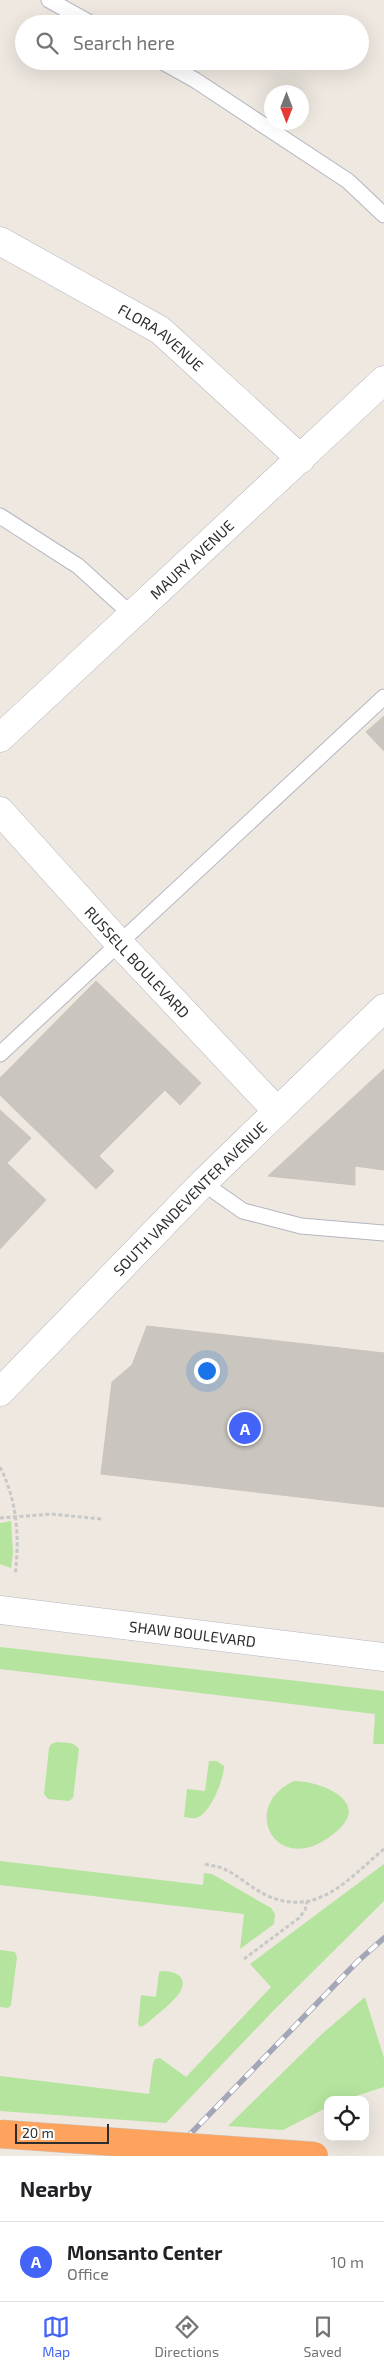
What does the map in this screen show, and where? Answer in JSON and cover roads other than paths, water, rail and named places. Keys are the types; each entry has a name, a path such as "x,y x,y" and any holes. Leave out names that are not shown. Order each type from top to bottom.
{"highway":[{"path":"1,2134 314,2156"}],"street":[{"name":"FLORA AVENUE","path":"0,241 160,330 302,459"},
{"name":"MAURY AVENUE","path":"0,738 302,459 384,380"},
{"name":"RUSSELL BOULEVARD","path":"0,811 120,944 276,1110"},
{"name":"SOUTH VANDEVENTER AVENUE","path":"0,1392 276,1110 384,1008"},
{"name":"SHAW BOULEVARD","path":"2,1609 384,1656"}],"lane":[{"path":"49,0 76,15"},
{"path":"177,70 348,181 384,215"},
{"path":"0,516 78,566 132,616"},
{"path":"0,1054 384,697"},
{"path":"203,1183 243,1211 301,1226 384,1233"}],"railway":[{"path":"169,2156 358,1961 384,1938"}],"place":[{"name":"Monsanto Center","path":"245,1428"}]}
